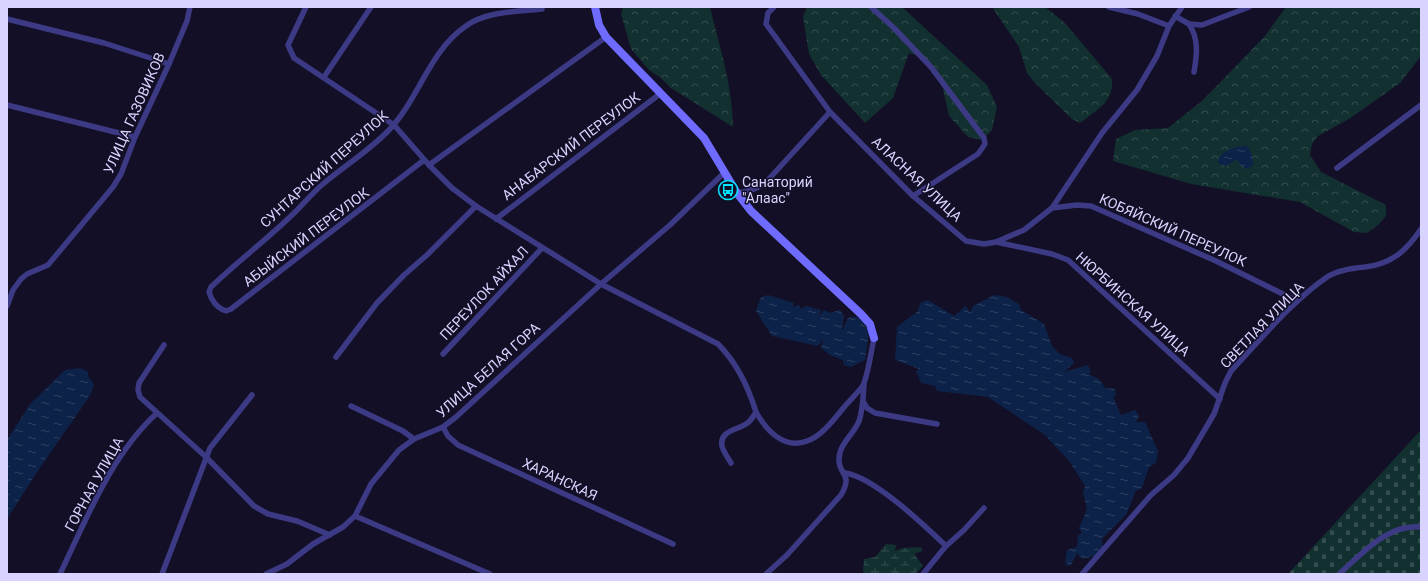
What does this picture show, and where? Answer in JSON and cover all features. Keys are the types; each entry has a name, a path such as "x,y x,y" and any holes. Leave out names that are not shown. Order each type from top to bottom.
{"street":[{"name":"УЛИЦА ГАЗОВИКОВ","path":"7,306 13,290 21,279 27,274 48,265 114,187 121,174 134,137 169,64 187,21 190,7"},
{"path":"306,7 288,45 294,58 394,125 424,160 452,188 476,206 601,284 718,344 727,353 741,374 750,391 756,412 763,425 773,435 784,441 797,443 808,441 817,435 864,385"},
{"path":"324,77 371,7"},
{"path":"595,7 600,25 606,37 704,138 736,193 764,226 861,314 870,324 874,338 864,385 863,401 859,421 840,450 838,460 845,473 846,487 841,495 788,555 766,574"},
{"name":"АЛАСНАЯ УЛИЦА","path":"774,7 768,13 766,24 830,112 912,196 966,241 984,244 996,242"},
{"path":"871,7 931,66 984,138 985,144 978,154 912,196"},
{"path":"1109,7 1138,14 1169,26"},
{"path":"1052,208 1102,132 1144,78 1157,56 1169,26 1182,7"},
{"path":"1175,16 1189,24 1202,25 1249,7"},
{"name":"СУНТАРСКИЙ ПЕРЕУЛОК","path":"211,287 236,263 291,216 322,184 362,154 394,125 401,116 433,61 455,35 465,26 476,19 488,16 542,9"},
{"path":"7,19 124,49 169,64"},
{"path":"1189,24 1197,45 1194,72"},
{"path":"429,165 606,37"},
{"name":"АНАБАРСКИЙ ПЕРЕУЛОК","path":"496,218 661,93"},
{"path":"7,105 134,137"},
{"path":"1337,168 1421,105"},
{"path":"736,193 751,191 760,187 830,112"},
{"name":"АБЫЙСКИЙ ПЕРЕУЛОК","path":"211,287 209,292 215,304 226,311 231,309 424,160"},
{"name":"УЛИЦА БЕЛАЯ ГОРА","path":"266,574 287,564 313,544 343,527 355,516 371,484 399,450 414,439 443,428 601,284 670,225 725,172"},
{"name":"КОБЯЙСКИЙ ПЕРЕУЛОК","path":"996,242 1024,230 1052,208 1077,204 1091,206 1106,211 1131,225 1216,261 1297,301"},
{"path":"336,357 377,303 476,206"},
{"name":"СВЕТЛАЯ УЛИЦА","path":"1082,574 1150,495 1174,475 1188,458 1214,414 1231,371 1297,301 1329,276 1347,269 1384,263 1401,254 1411,244 1421,229"},
{"name":"НЮРБИНСКАЯ УЛИЦА","path":"996,242 1052,254 1068,260 1220,399"},
{"name":"ПЕРЕУЛОК АЙХАЛ","path":"443,354 542,248"},
{"path":"164,345 138,387 140,397 206,457 254,506 268,514 297,520 330,535"},
{"path":"162,574 210,448 252,395"},
{"path":"863,401 867,408 874,413 937,424"},
{"path":"351,406 403,431 414,439"},
{"path":"730,463 722,446 723,438 728,432 752,420 756,412"},
{"name":"ГОРНАЯ УЛИЦА","path":"60,574 94,504 122,455 139,431 157,413"},
{"name":"ХАРАНСКАЯ","path":"443,428 448,436 458,445 673,544"},
{"path":"845,473 860,478 897,502 946,546"},
{"path":"923,574 946,546 964,530 984,508"},
{"path":"355,516 490,574"},
{"path":"1339,574 1372,544 1402,529 1421,527"}],"green space":[{"path":"623,7 710,7 728,81 733,127 671,88 661,78 649,70 631,49 621,14"},
{"path":"807,7 902,7 987,85 997,107 992,130 982,140 968,137 949,116 943,89 934,68 923,57 909,53 893,98 865,123 821,75 809,54 803,17"},
{"path":"992,7 1045,7 1065,23 1112,79 1110,94 1103,105 1080,123 1072,119 1035,83 1027,73 1019,47"},
{"path":"1286,7 1421,7 1421,56 1400,83 1349,119 1318,136 1312,144 1310,155 1321,172 1386,205 1386,216 1378,225 1367,233 1354,232 1300,202 1191,184 1113,161 1116,139 1135,130 1168,128 1203,100 1265,36"},
{"path":"1421,430 1421,574 1288,574"},
{"path":"886,544 896,545 895,551 903,548 921,547 922,551 914,554 923,566 915,574 866,574 863,572 864,559 875,557"}],"water":[{"path":"1245,146 1248,147 1252,155 1253,166 1246,169 1240,165 1237,159 1226,166 1218,163 1222,155 1228,150"},
{"path":"768,295 794,303 793,307 799,305 801,309 806,306 821,310 819,316 824,310 830,313 840,310 844,316 842,331 848,318 859,318 869,332 865,360 851,367 844,365 843,360 830,355 821,348 823,340 818,346 772,336 756,311 761,297"},
{"path":"994,295 1007,297 1019,304 1021,310 1044,324 1052,346 1060,354 1072,358 1074,363 1064,372 1088,365 1091,372 1088,374 1099,379 1105,388 1115,389 1116,396 1113,396 1121,415 1135,410 1139,416 1136,422 1145,422 1158,451 1156,463 1149,467 1142,488 1136,491 1126,515 1102,539 1103,548 1095,556 1082,559 1077,553 1071,565 1067,566 1065,562 1067,550 1077,547 1078,535 1082,533 1079,528 1087,509 1083,493 1085,486 1069,461 1045,435 988,397 937,391 935,386 921,383 916,371 919,369 895,360 897,327 918,311 920,303 928,300 954,316 966,306 970,313 973,306"},
{"path":"80,368 88,372 89,378 94,384 91,394 37,472 7,519 7,440 30,404 65,370"}],"place":[{"name":"Санаторий \"Алаас\"","path":"728,190"}]}
